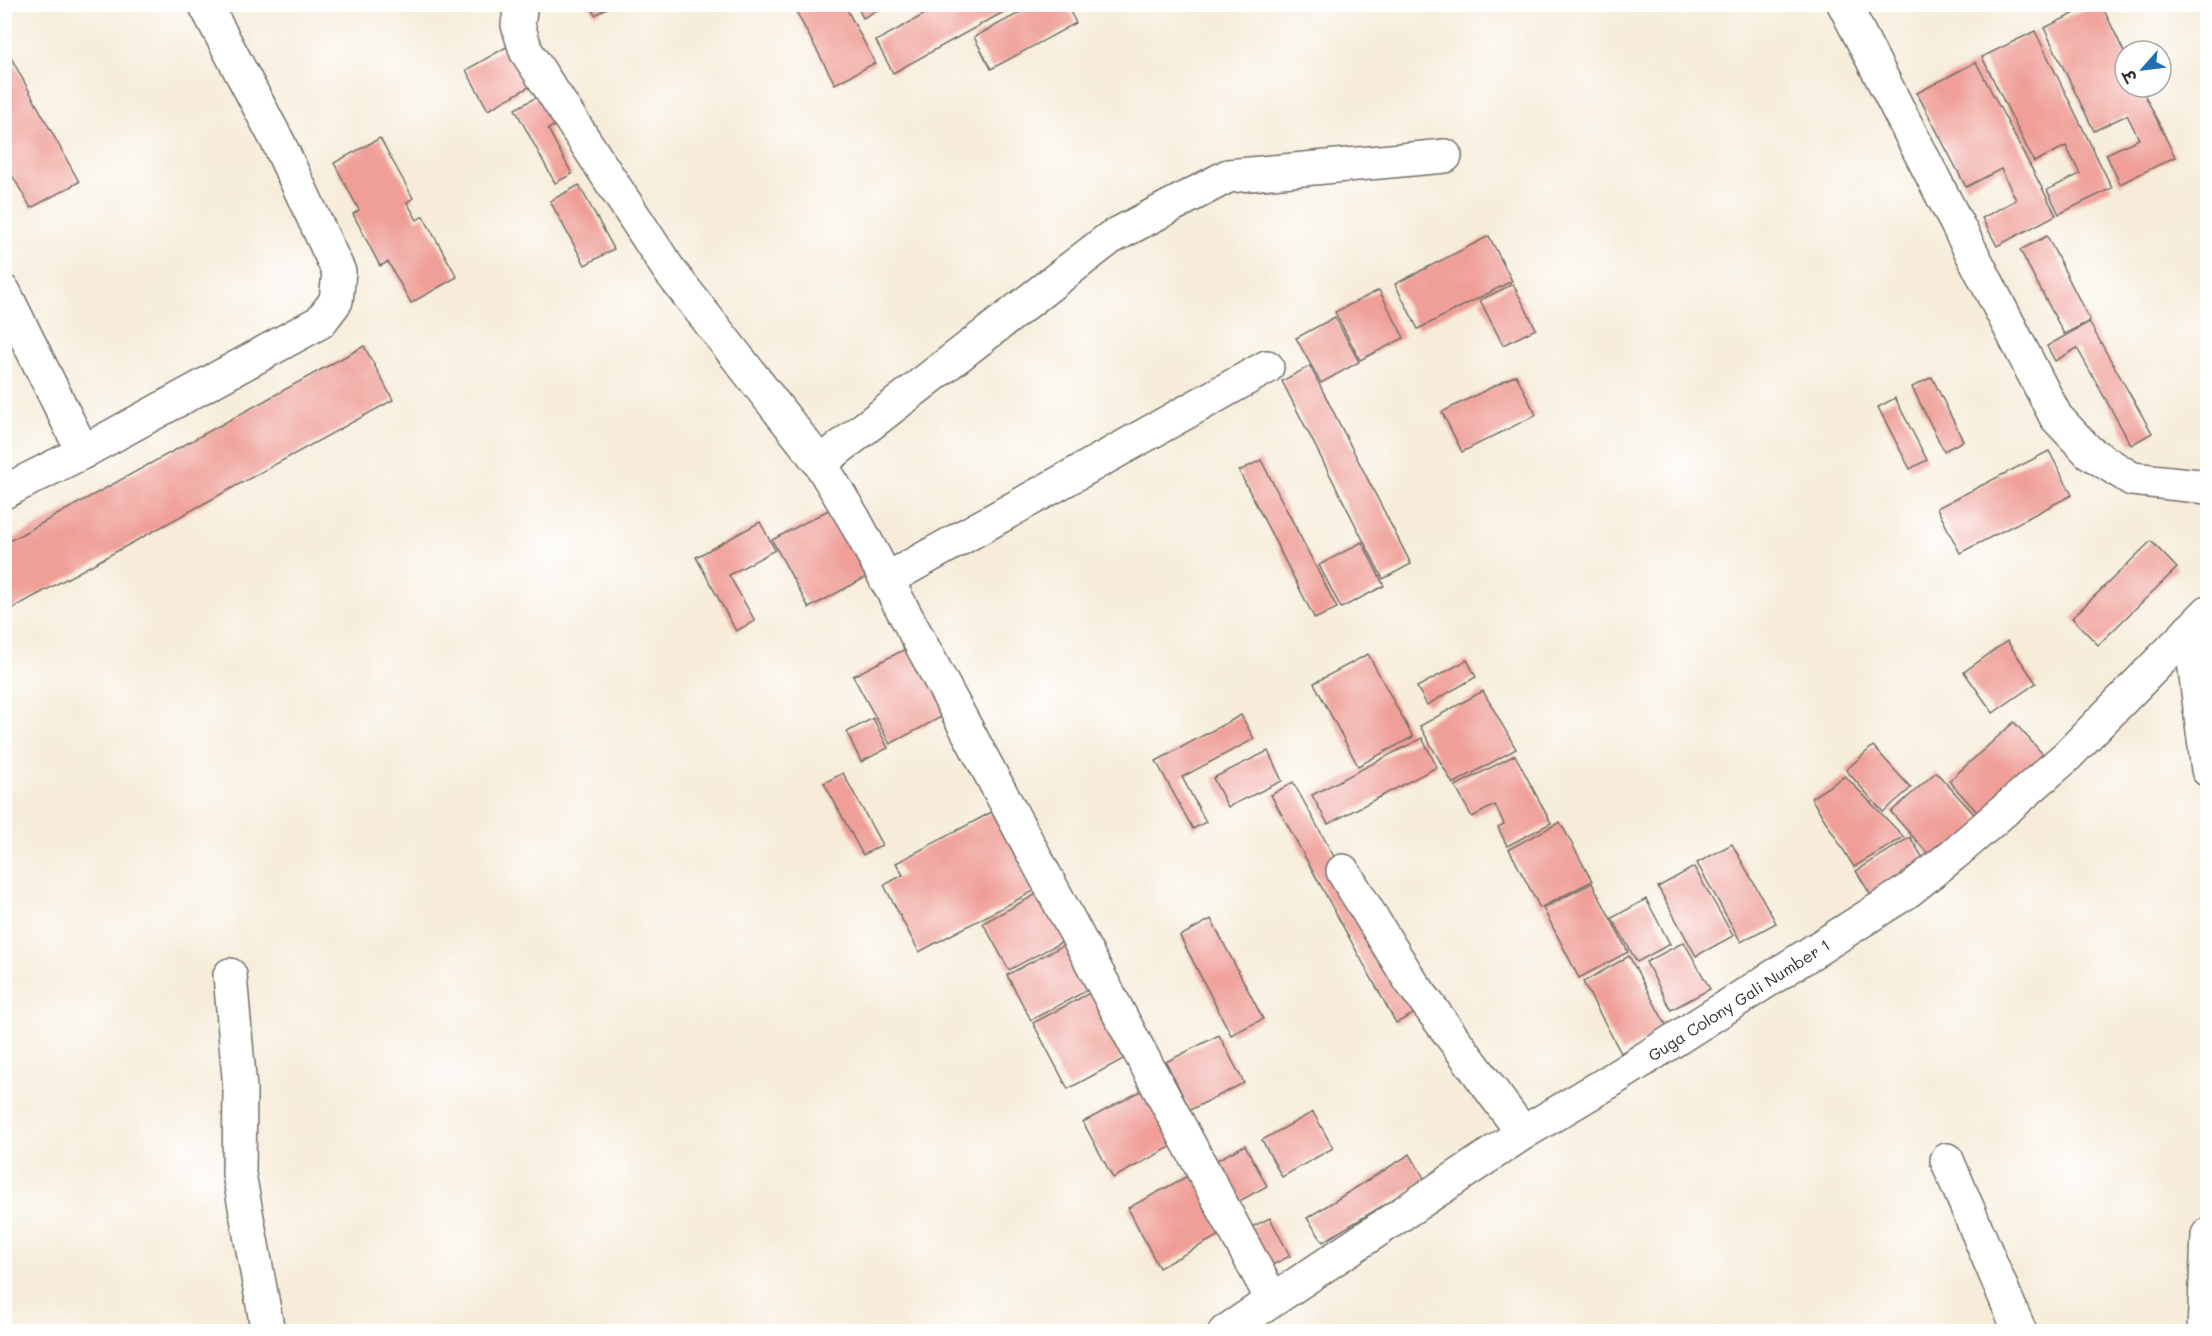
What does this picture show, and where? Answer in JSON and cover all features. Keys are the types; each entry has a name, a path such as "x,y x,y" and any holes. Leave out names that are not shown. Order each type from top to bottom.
{"street":[{"path":"4,492 84,452 320,322 336,301 339,272 279,144 205,4"},
{"path":"521,4 518,25 526,51 669,270 820,463 854,519 1272,1299"},
{"path":"1845,4 2055,417 2089,453 2132,479 2208,487"},
{"path":"820,463 1110,238 1228,176 1445,156"},
{"path":"4,292 84,452"},
{"path":"886,580 1267,367"},
{"path":"2199,621 2208,770"},
{"name":"Guga Colony Gali Number 1","path":"1224,1332 1523,1133 1607,1083 1908,891 2066,757 2199,621"},
{"path":"1343,871 1410,980 1523,1133"},
{"path":"230,975 240,1089 239,1174 268,1332"},
{"path":"1947,1160 2020,1332"},
{"path":"2204,1332 2208,1235"}],"building":[{"path":"589,4 614,4 595,15"},
{"path":"792,4 844,4 875,63 835,84"},
{"path":"856,4 888,4 863,18"},
{"path":"943,4 1018,4 893,73 876,41"},
{"path":"1036,4 1066,4 1076,23 991,69 974,37"},
{"path":"2094,4 2101,4 2118,39 2113,39 2113,99 2147,99 2175,157 2120,184 2106,154 2139,139 2127,115 2094,131 2044,28"},
{"path":"2035,31 2112,188 2059,214 2047,190 2080,174 2066,146 2034,162 1982,57"},
{"path":"515,42 538,82 488,110 466,70"},
{"path":"4,45 79,182 31,208 4,161"},
{"path":"1976,62 2056,215 1997,246 1982,218 2016,200 2001,169 1966,187 1917,93"},
{"path":"544,93 559,123 548,129 572,174 555,183 515,109"},
{"path":"380,138 413,198 407,202 417,220 423,216 457,277 411,303 388,262 380,266 353,214 359,210 334,163"},
{"path":"579,185 614,249 585,265 550,201"},
{"path":"1489,236 1512,281 1418,329 1395,284"},
{"path":"2047,236 2090,321 2064,334 2020,250"},
{"path":"1513,284 1536,329 1503,345 1480,300"},
{"path":"1379,290 1404,338 1360,360 1335,312"},
{"path":"1335,317 1359,362 1321,383 1296,338"},
{"path":"2089,322 2152,433 2131,445 2077,348 2055,361 2047,346"},
{"path":"364,346 393,400 4,613 4,544"},
{"path":"1310,366 1411,564 1383,579 1282,381"},
{"path":"1516,375 1536,415 1462,452 1442,412"},
{"path":"1932,377 1963,441 1944,451 1912,387"},
{"path":"1895,398 1927,460 1910,469 1878,407"},
{"path":"2049,451 2072,495 1960,553 1937,508"},
{"path":"1261,460 1337,608 1315,619 1239,471"},
{"path":"836,506 872,574 809,608 772,540"},
{"path":"760,522 775,550 729,575 755,621 736,631 696,557"},
{"path":"2151,541 2177,568 2098,645 2072,618"},
{"path":"1362,542 1384,586 1341,608 1319,565"},
{"path":"2007,641 2036,683 1993,713 1964,672"},
{"path":"913,645 949,713 890,744 853,676"},
{"path":"1368,654 1413,737 1358,766 1314,683"},
{"path":"1467,660 1476,677 1427,705 1417,687"},
{"path":"1483,691 1516,749 1453,784 1420,726"},
{"path":"1241,715 1254,739 1182,777 1206,822 1193,829 1156,761"},
{"path":"873,718 888,748 861,762 847,732"},
{"path":"2014,722 2049,761 1984,820 1949,781"},
{"path":"1422,738 1437,767 1328,824 1312,795"},
{"path":"1873,746 1911,788 1883,812 1846,770"},
{"path":"1268,751 1282,781 1228,807 1213,778"},
{"path":"1515,755 1551,823 1507,846 1498,827 1504,824 1495,805 1472,817 1455,786"},
{"path":"1936,772 1982,823 1937,864 1891,812"},
{"path":"843,773 882,845 863,855 824,783"},
{"path":"1845,776 1904,837 1854,867 1811,798"},
{"path":"1293,782 1419,1011 1396,1023 1271,795"},
{"path":"1001,807 1043,886 919,952 884,885 903,875 896,863"},
{"path":"1560,822 1592,881 1540,908 1509,849"},
{"path":"1910,837 1929,868 1875,902 1856,871"},
{"path":"1732,844 1776,923 1741,942 1697,863"},
{"path":"1694,867 1733,936 1696,956 1658,887"},
{"path":"1592,883 1628,952 1579,978 1543,908"},
{"path":"1046,889 1071,937 1009,970 983,923"},
{"path":"1646,899 1670,944 1637,962 1612,918"},
{"path":"1211,919 1263,1019 1231,1035 1180,936"},
{"path":"1077,938 1101,983 1031,1020 1007,975"},
{"path":"1684,942 1710,989 1671,1010 1646,962"},
{"path":"1629,956 1667,1027 1621,1053 1583,982"},
{"path":"1101,987 1136,1052 1068,1089 1033,1023"},
{"path":"1219,1035 1244,1083 1190,1110 1166,1062"},
{"path":"1152,1085 1182,1141 1113,1178 1083,1122"},
{"path":"1313,1112 1333,1148 1282,1177 1262,1140"},
{"path":"1245,1145 1267,1186 1227,1208 1204,1167"},
{"path":"1410,1154 1425,1180 1323,1242 1307,1218"},
{"path":"1197,1171 1229,1230 1159,1268 1128,1208"},
{"path":"1270,1218 1290,1256 1261,1271 1241,1232"}]}
